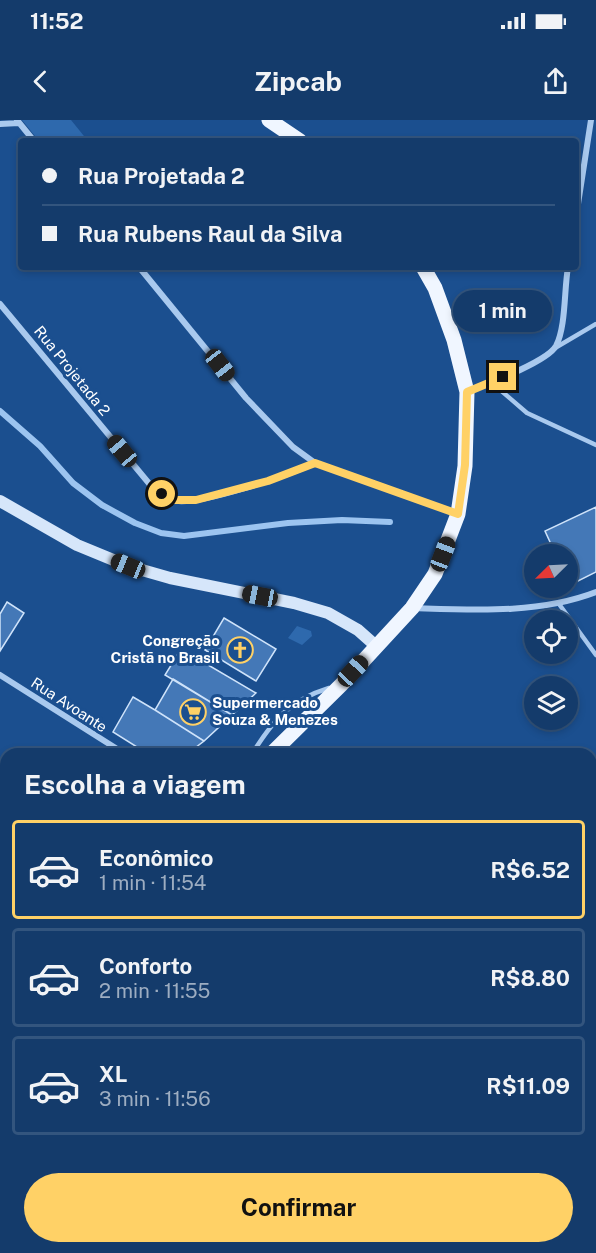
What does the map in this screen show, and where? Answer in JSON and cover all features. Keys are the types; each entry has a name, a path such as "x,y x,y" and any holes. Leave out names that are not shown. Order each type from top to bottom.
{"main road":[{"path":"269,120 296,138"},
{"path":"278,748 341,685 412,608 435,574 458,514 465,465 467,392 454,340 435,288 425,270"}],"street":[{"path":"579,197 591,120"},
{"path":"0,124 18,121 32,138"},
{"path":"141,270 246,398 293,447 315,463 458,514"},
{"path":"467,392 549,354 555,348 561,326 568,270"},
{"name":"Rua Projetada 2","path":"0,304 152,487 173,500 196,500 268,481 315,463"},
{"path":"0,501 77,545 128,566 170,578 294,603 328,613 357,630 376,646"},
{"path":"412,608 478,610 559,604 596,592"},
{"name":"Rua Avoante","path":"0,675 116,748"}],"lane":[{"path":"555,348 596,324"},
{"path":"491,382 527,413 596,445"},
{"path":"559,604 596,655"},
{"path":"256,748 265,732 288,708 308,695 341,685"}],"shaded area":[{"path":"22,120 71,120 86,138 37,138"},
{"path":"297,626 311,631 312,636 302,645 288,638"}],"building":[{"path":"596,507 596,572 578,581 578,544 551,544 545,531"},
{"path":"7,602 24,613 0,651 0,614"},
{"name":"Congreção Cristã no Brasil","path":"224,618 276,649 256,681 205,650"},
{"path":"181,649 256,693 232,715 165,675"},
{"name":"Supermercado Souza & Menezes","path":"173,679 232,715 204,741 155,710"},
{"path":"133,697 204,741 195,748 138,748 113,732"}],"waterway":[{"path":"0,411 40,446 73,483 102,505 135,523 161,533 184,536 288,523 342,520 390,522"}],"place":[{"name":"Congreção Cristã no Brasil","path":"240,650"},
{"name":"Supermercado Souza & Menezes","path":"193,712"}],"route":[{"path":"162,494 173,500 196,500 288,475 315,463 458,514 465,465 467,392 503,377"}]}
